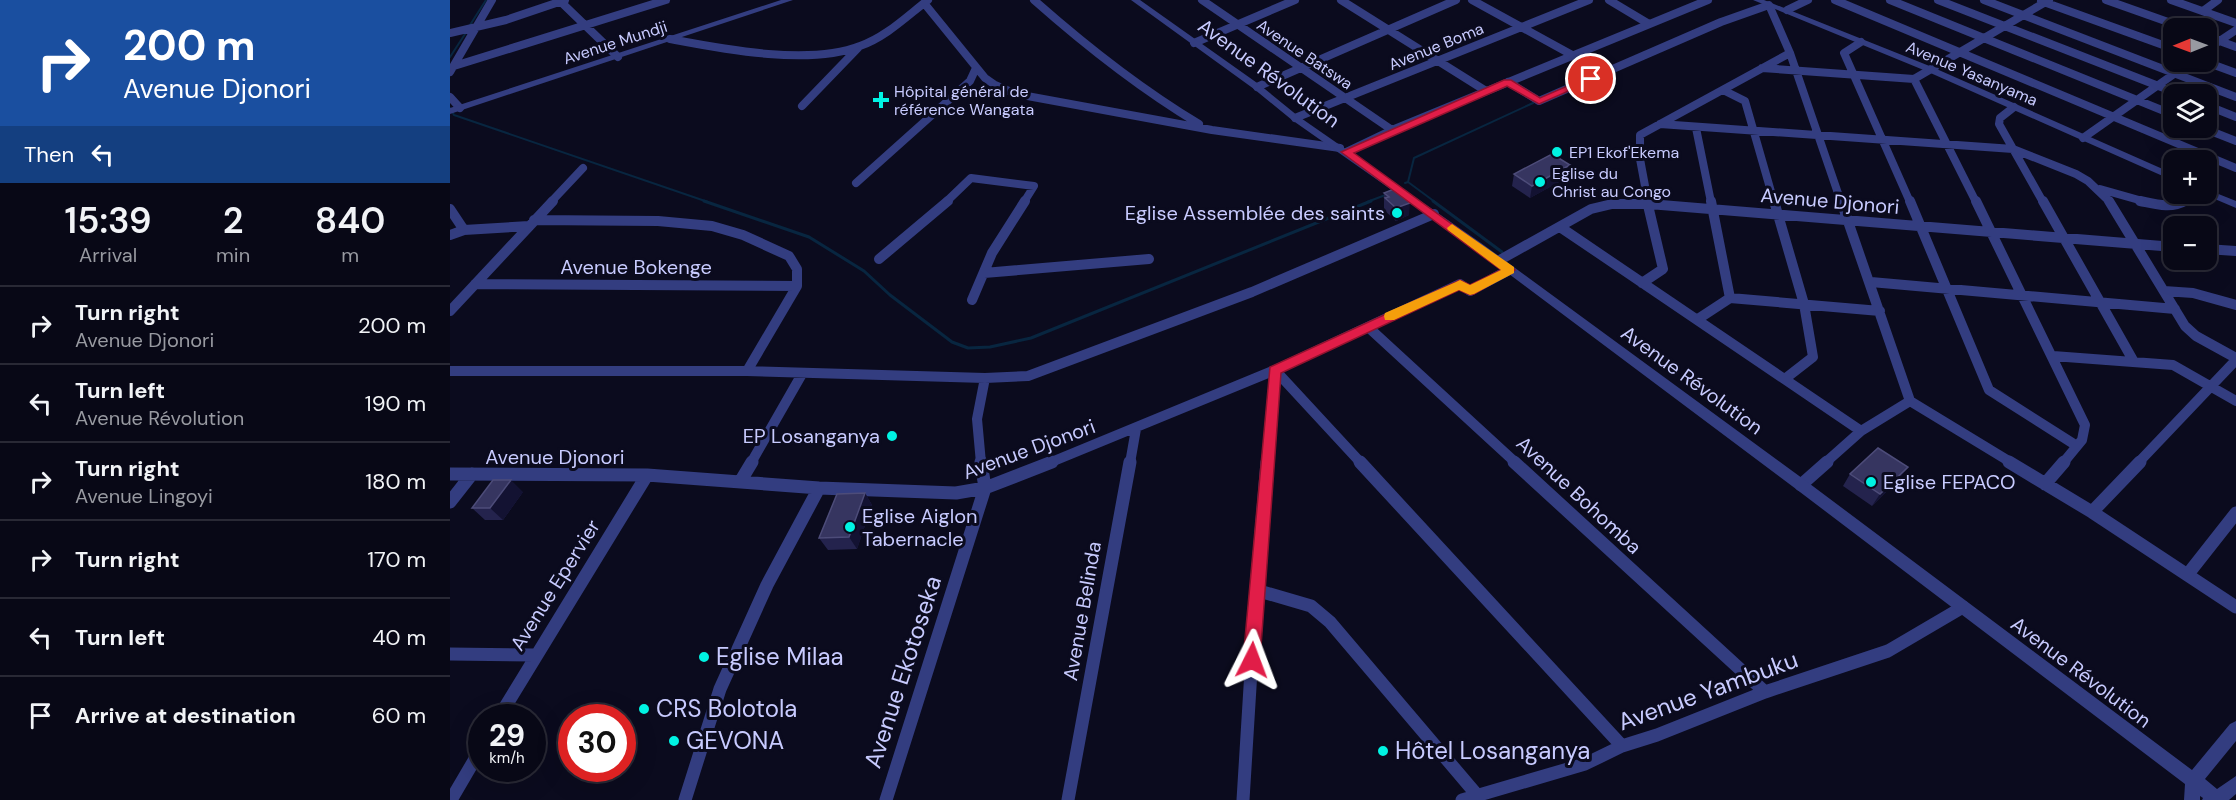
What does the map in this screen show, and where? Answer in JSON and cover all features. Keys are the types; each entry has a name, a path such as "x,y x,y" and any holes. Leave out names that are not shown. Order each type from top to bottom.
{"street":[{"path":"452,69 492,0"},
{"path":"450,33 474,28 561,0 618,57"},
{"path":"452,69 666,0"},
{"name":"Avenue Mundji","path":"455,110 789,0"},
{"path":"1034,0 1071,33 1147,92 1205,127"},
{"name":"Avenue Révolution","path":"1135,0 1257,87 1295,118 1434,214 1801,485 2215,800"},
{"name":"Avenue Batswa","path":"1202,0 1392,130"},
{"path":"1194,43 1295,0"},
{"path":"1341,0 1486,91"},
{"path":"1257,87 1456,0"},
{"path":"1472,0 1574,56"},
{"name":"Avenue Boma","path":"1295,118 1589,0"},
{"path":"1609,0 1649,24"},
{"path":"670,39 795,55 825,54 859,47 871,41 926,2 976,68 997,86 1020,94 1151,119 1263,139 1343,150 1708,0"},
{"name":"Avenue Yasanyama","path":"1757,0 1787,10 1929,69 2163,173"},
{"path":"1787,10 1808,0"},
{"path":"1835,0 2236,168"},
{"path":"1890,0 2163,111"},
{"path":"1938,0 2163,88"},
{"path":"1984,0 2236,97"},
{"path":"2106,0 2163,20"},
{"path":"2171,0 2236,23"},
{"path":"2203,11 2218,0"},
{"path":"1761,68 1914,79 2044,1 2163,45"},
{"path":"1508,82 1539,101 1721,22 1769,5 1790,53 1910,401 2092,512 2236,607"},
{"path":"2219,41 2236,30"},
{"path":"2219,41 2236,47"},
{"path":"1861,42 1844,52 1885,142 1989,390 2077,446"},
{"path":"801,106 859,47"},
{"path":"1642,283 1663,268 1638,140 1644,132 1790,53"},
{"path":"2217,66 2236,73"},
{"path":"856,183 970,81 976,68"},
{"path":"2083,138 2156,85 2178,72"},
{"path":"1914,79 2023,295 2085,425 2082,440 2045,484"},
{"path":"1723,90 1745,101 1803,304 1813,357 1786,378"},
{"path":"450,97 455,110"},
{"path":"2014,107 2000,118 1999,124 2134,362"},
{"path":"2217,109 2236,117"},
{"path":"1659,124 1819,138 2013,149 2076,174 2099,189 2146,203 2182,204"},
{"path":"1696,128 1730,298"},
{"path":"2217,134 2236,141"},
{"path":"450,311 583,168"},
{"path":"879,259 934,214 971,178 1034,186 993,253 972,300"},
{"path":"2092,512 2236,359 2190,332 2099,189"},
{"path":"2217,197 2236,205"},
{"name":"Avenue Djonori","path":"1498,261 1591,209 1612,204 1649,204 2163,246"},
{"path":"450,209 464,230"},
{"path":"450,371 747,372 985,378 1028,376 1252,292 1434,214"},
{"path":"450,235 464,230 531,223 658,221 712,226 743,235 789,256 797,269 797,286 747,372"},
{"path":"1560,227 1861,431"},
{"path":"2217,250 2236,251"},
{"path":"984,273 1149,259"},
{"name":"Avenue Djonori","path":"450,474 647,476 819,488 956,494 985,488 1136,429 1275,370 1460,284 1470,291 1509,270"},
{"path":"1870,282 2175,309"},
{"name":"Avenue Bokenge","path":"475,284 797,286"},
{"path":"2164,291 2193,293 2236,305"},
{"path":"1698,319 1730,298 1880,311"},
{"name":"Avenue Bohomba","path":"1368,327 1765,692"},
{"path":"2053,356 2173,365 2236,401"},
{"path":"1243,800 1256,590 1275,370"},
{"path":"1275,370 1622,746"},
{"path":"740,482 802,374"},
{"path":"985,378 977,429 985,488"},
{"path":"1801,485 1861,431 1910,401"},
{"name":"Avenue Belinda","path":"1068,800 1136,429"},
{"path":"450,502 472,474"},
{"name":"Avenue Epervier","path":"507,704 647,476"},
{"path":"685,800 720,688 767,585 819,488"},
{"name":"Avenue Ekotoseka","path":"886,800 985,488"},
{"path":"2188,574 2236,513"},
{"path":"1256,590 1311,606 1330,622 1477,795"},
{"name":"Avenue Yambuku","path":"1462,800 1585,764 1622,746 1657,735 1765,692 1887,651 1964,607"},
{"path":"450,654 535,655"},
{"path":"2192,800 2193,781 2236,729"},
{"path":"451,800 468,771"},
{"path":"2215,800 2236,784"}],"building":[{"path":"1552,154 1570,165 1532,186 1514,174"},
{"path":"1394,189 1410,203 1396,208 1385,198 1389,197 1384,193"},
{"path":"1878,448 1908,467 1880,494 1850,474"},
{"path":"493,480 511,480 490,508 472,508"},
{"path":"865,493 849,537 819,538 837,494"}],"waterway":[{"path":"470,25 486,0"},
{"path":"450,57 467,31"},
{"path":"1408,182 1414,158 1533,103"},
{"path":"450,108 454,115 708,202"},
{"path":"1408,182 1435,202"},
{"path":"1367,202 1388,194"},
{"path":"704,201 809,237 864,271 890,295 952,342 968,348 990,347 1031,338 1371,201"},
{"path":"1433,201 1502,252"}],"slow traffic":[{"path":"1390,316 1460,284 1470,291 1509,270 1477,244 1452,228"}],"place":[{"name":"Hôpital général de référence Wangata","path":"881,100"},
{"name":"EP1 Ekof'Ekema","path":"1557,152"},
{"name":"Eglise du Christ au Congo","path":"1540,182"},
{"name":"Eglise Assemblée des saints","path":"1397,213"},
{"name":"EP Losanganya","path":"892,436"},
{"name":"Eglise FEPACO","path":"1871,482"},
{"name":"Eglise Aiglon Tabernacle","path":"850,527"},
{"name":"Eglise Milaa","path":"704,657"},
{"name":"CRS Bolotola","path":"644,709"},
{"name":"GEVONA","path":"674,741"},
{"name":"Hôtel Losanganya","path":"1383,751"}],"route":[{"path":"1252,660 1275,370 1460,284 1470,291 1509,270 1477,244 1346,152 1392,130 1508,82 1539,101 1591,79"}]}
